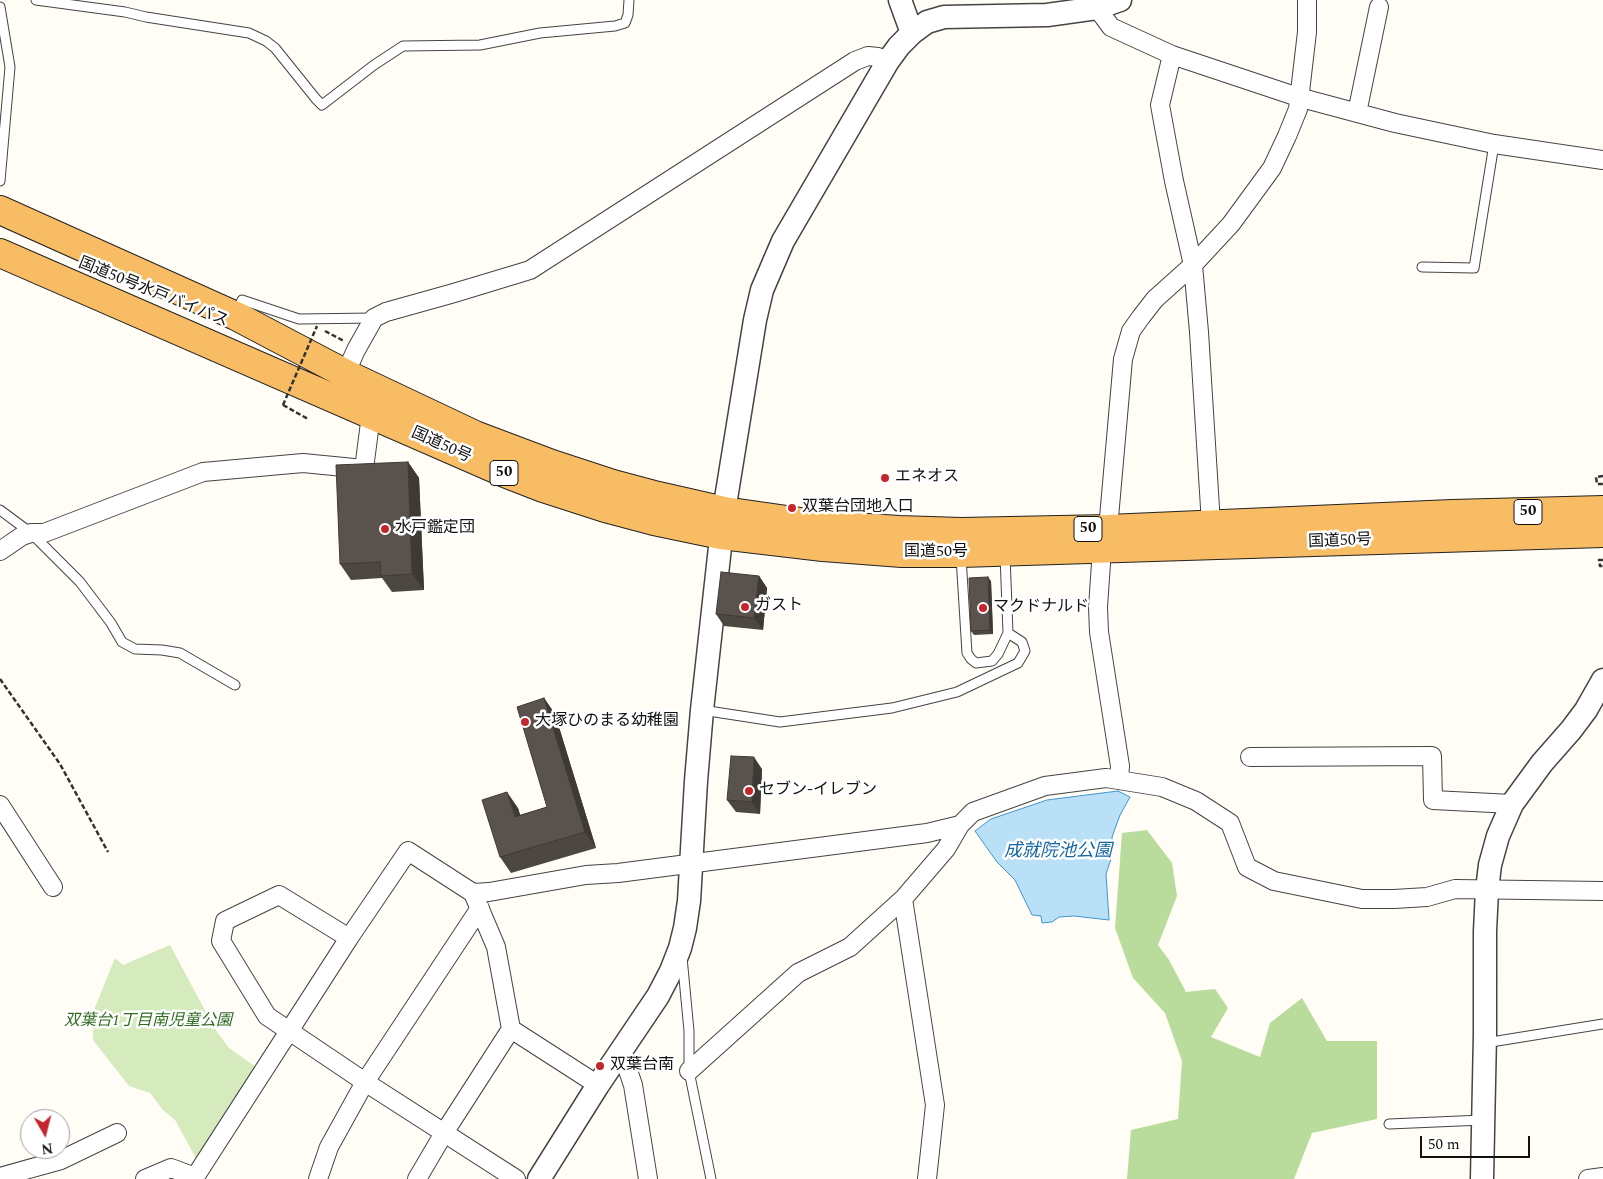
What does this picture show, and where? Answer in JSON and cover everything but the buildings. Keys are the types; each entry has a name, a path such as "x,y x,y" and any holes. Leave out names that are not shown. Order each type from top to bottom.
{"highway":[{"path":"0,210 236,316 308,354"},
{"name":"国道50号水戸バイパス","path":"0,229 56,254 308,354"},
{"name":"国道50号水戸バイパス","path":"0,253 290,394"},
{"path":"0,272 290,394"},
{"name":"国道50号","path":"308,354 371,415 543,488 605,508 654,521 822,525 1105,539 1603,533"},
{"name":"国道50号","path":"290,394 339,386 544,462 622,486 723,523 843,549 902,553 1005,552 1210,524 1603,510"}],"street":[{"path":"900,0 912,33"},
{"path":"539,1179 598,1085 658,996 680,948 689,901 702,710 723,523 755,320 762,290 783,241 888,61 912,33 927,22 944,17 1047,15 1097,8 1120,0"},
{"path":"1119,780 1119,757 1098,632 1098,607 1123,359 1131,331 1155,299 1193,265 1231,224 1272,168 1298,108 1307,32 1307,0"},
{"path":"1357,113 1379,7"},
{"path":"1097,8 1111,27 1172,55 1298,97 1357,113 1494,144 1603,160"},
{"path":"1172,55 1160,105 1174,181 1193,265 1210,524"},
{"path":"339,386 374,318 386,312 454,294 530,270 855,61 868,56 888,61"},
{"path":"0,551 22,536 31,533 44,533 203,472 303,463 364,469 371,415"},
{"path":"1482,1179 1485,931 1490,865 1498,836 1512,804 1542,763 1586,710 1603,680"},
{"path":"1250,757 1432,756 1433,800 1512,804"},
{"path":"689,1071 798,973 850,947 903,899 946,849 960,825 973,812 1045,786 1106,778 1162,787 1196,801 1230,823 1247,866 1274,881 1362,899 1427,896 1455,889 1603,892"},
{"path":"0,805 53,887"},
{"path":"318,1179 330,1147 365,1082 476,901 489,892 586,875 618,873 927,833 960,825"},
{"path":"145,1179 171,1168 195,1178 349,938 408,852 476,901 496,948 512,1029 444,1133 417,1179"},
{"path":"349,938 279,895 225,921 221,941 267,1016 365,1082 516,1179"},
{"path":"903,899 935,1105 927,1179"},
{"path":"512,1029 598,1085"},
{"path":"621,1050 633,1085 648,1179"},
{"path":"0,1177 61,1160 117,1133"},
{"path":"1588,1179 1603,1177"}],"lane":[{"path":"36,0 117,11 146,18 249,33 266,41 275,48 322,105 374,65 403,46 480,46 540,33 615,26 625,23 628,15 629,0"},
{"path":"0,7 10,67 0,182"},
{"path":"1422,267 1474,268 1494,144"},
{"path":"236,316 242,300 299,319 374,318"},
{"path":"0,510 31,533 80,582 122,642 135,649 180,653 235,685"},
{"path":"961,553 967,653 971,660 976,663 992,661 998,654 1008,632 1005,552"},
{"path":"702,710 780,722 892,708 957,692 1018,664 1025,651 1022,642 1008,632"},
{"path":"680,948 685,973 689,1031 689,1071 711,1179"},
{"path":"1485,1043 1603,1024"},
{"path":"1388,1124 1483,1120"}],"path":[{"path":"308,419 290,394 317,326 344,341"},
{"path":"1603,476 1596,477 1597,484 1603,484"},
{"path":"1603,560 1599,560 1600,566 1603,566"},
{"path":"0,680 60,764 108,852"}],"green space":[{"path":"1147,830 1172,863 1177,896 1158,945 1169,960 1186,992 1215,989 1228,1008 1211,1037 1260,1057 1270,1023 1302,998 1327,1041 1377,1041 1377,1119 1312,1133 1294,1179 1127,1179 1131,1130 1178,1119 1182,1061 1165,1013 1133,978 1115,928 1122,833"},
{"name":"双葉台1丁目南児童公園","path":"170,945 215,1029 229,1048 256,1067 197,1160 175,1120 163,1110 150,1093 129,1086 93,1040 94,1010 115,958 123,965"}],"water":[{"name":"成就院池公園","path":"1118,791 1130,797 1120,815 1112,837 1113,853 1106,874 1109,920 1074,916 1059,917 1052,922 1042,923 1041,916 1032,915 1015,880 997,862 975,831 991,819 1047,800"}],"place":[{"name":"エネオス","path":"885,478"},
{"name":"双葉台団地入口","path":"792,508"},
{"name":"水戸鑑定団","path":"385,529"},
{"name":"ガスト","path":"745,607"},
{"name":"マクドナルド","path":"983,608"},
{"name":"大塚ひのまる幼稚園","path":"525,722"},
{"name":"セブン-イレブン","path":"749,791"},
{"name":"双葉台南","path":"600,1066"}]}
